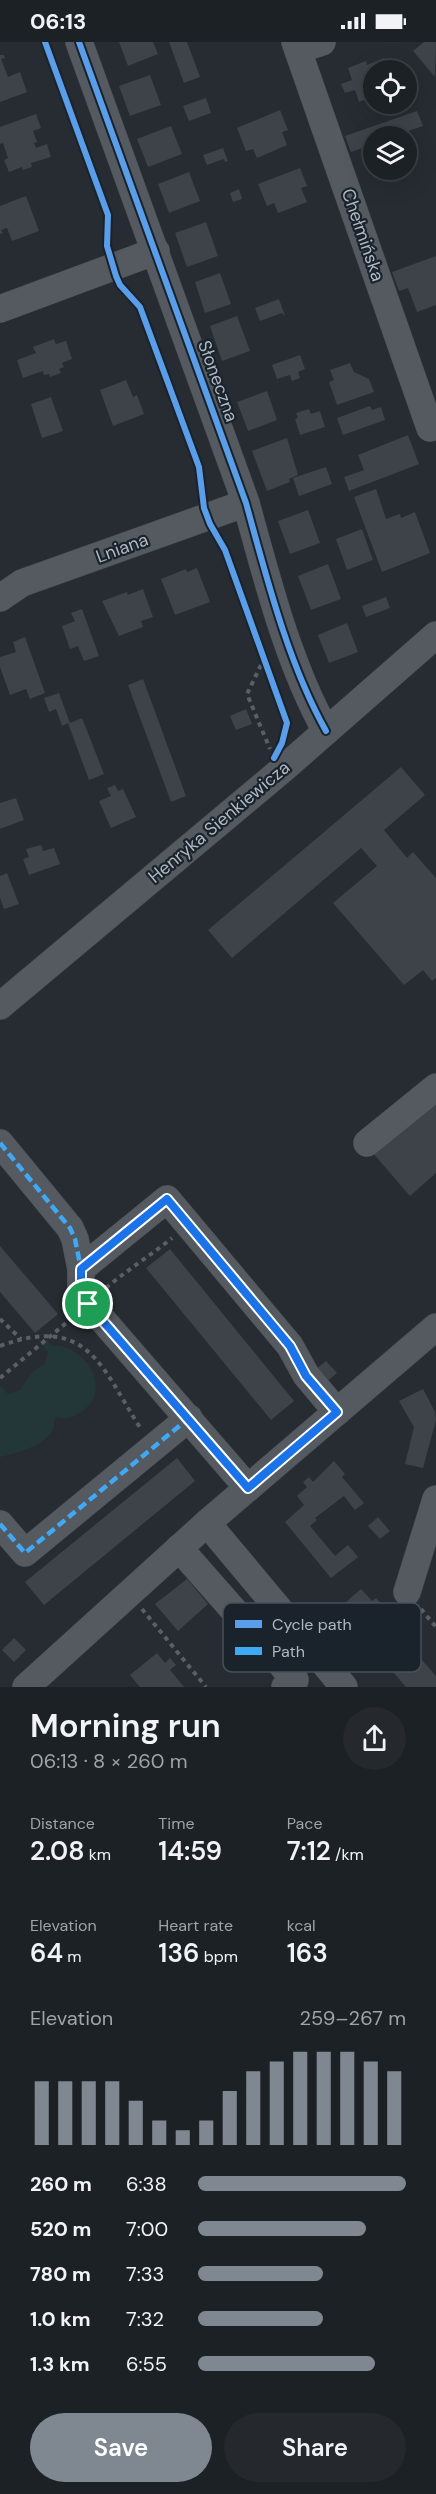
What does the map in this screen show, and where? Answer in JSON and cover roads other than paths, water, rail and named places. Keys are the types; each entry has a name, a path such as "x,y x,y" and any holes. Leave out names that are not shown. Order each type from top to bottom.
{"street":[{"name":"Słoneczna","path":"79,42 246,503 266,574 306,691 326,731"},
{"name":"Chełmińska","path":"305,45 430,428"},
{"path":"0,309 156,251"},
{"name":"Lniana","path":"0,598 22,583 246,503"},
{"name":"Henryka Sienkiewicza","path":"0,1006 326,731 436,635"},
{"path":"367,1143 436,1087"},
{"path":"0,1143 70,1228 75,1239 81,1269 81,1290 88,1304 248,1488"},
{"path":"81,1269 167,1199 290,1346 306,1376 337,1412"},
{"path":"26,1687 207,1523 436,1327"},
{"path":"0,1524 25,1553 189,1418"},
{"path":"407,1592 436,1499"},
{"path":"207,1523 274,1603"},
{"path":"179,1548 227,1603"},
{"path":"285,1687 295,1680 288,1672"},
{"path":"331,1672 344,1687"}]}
